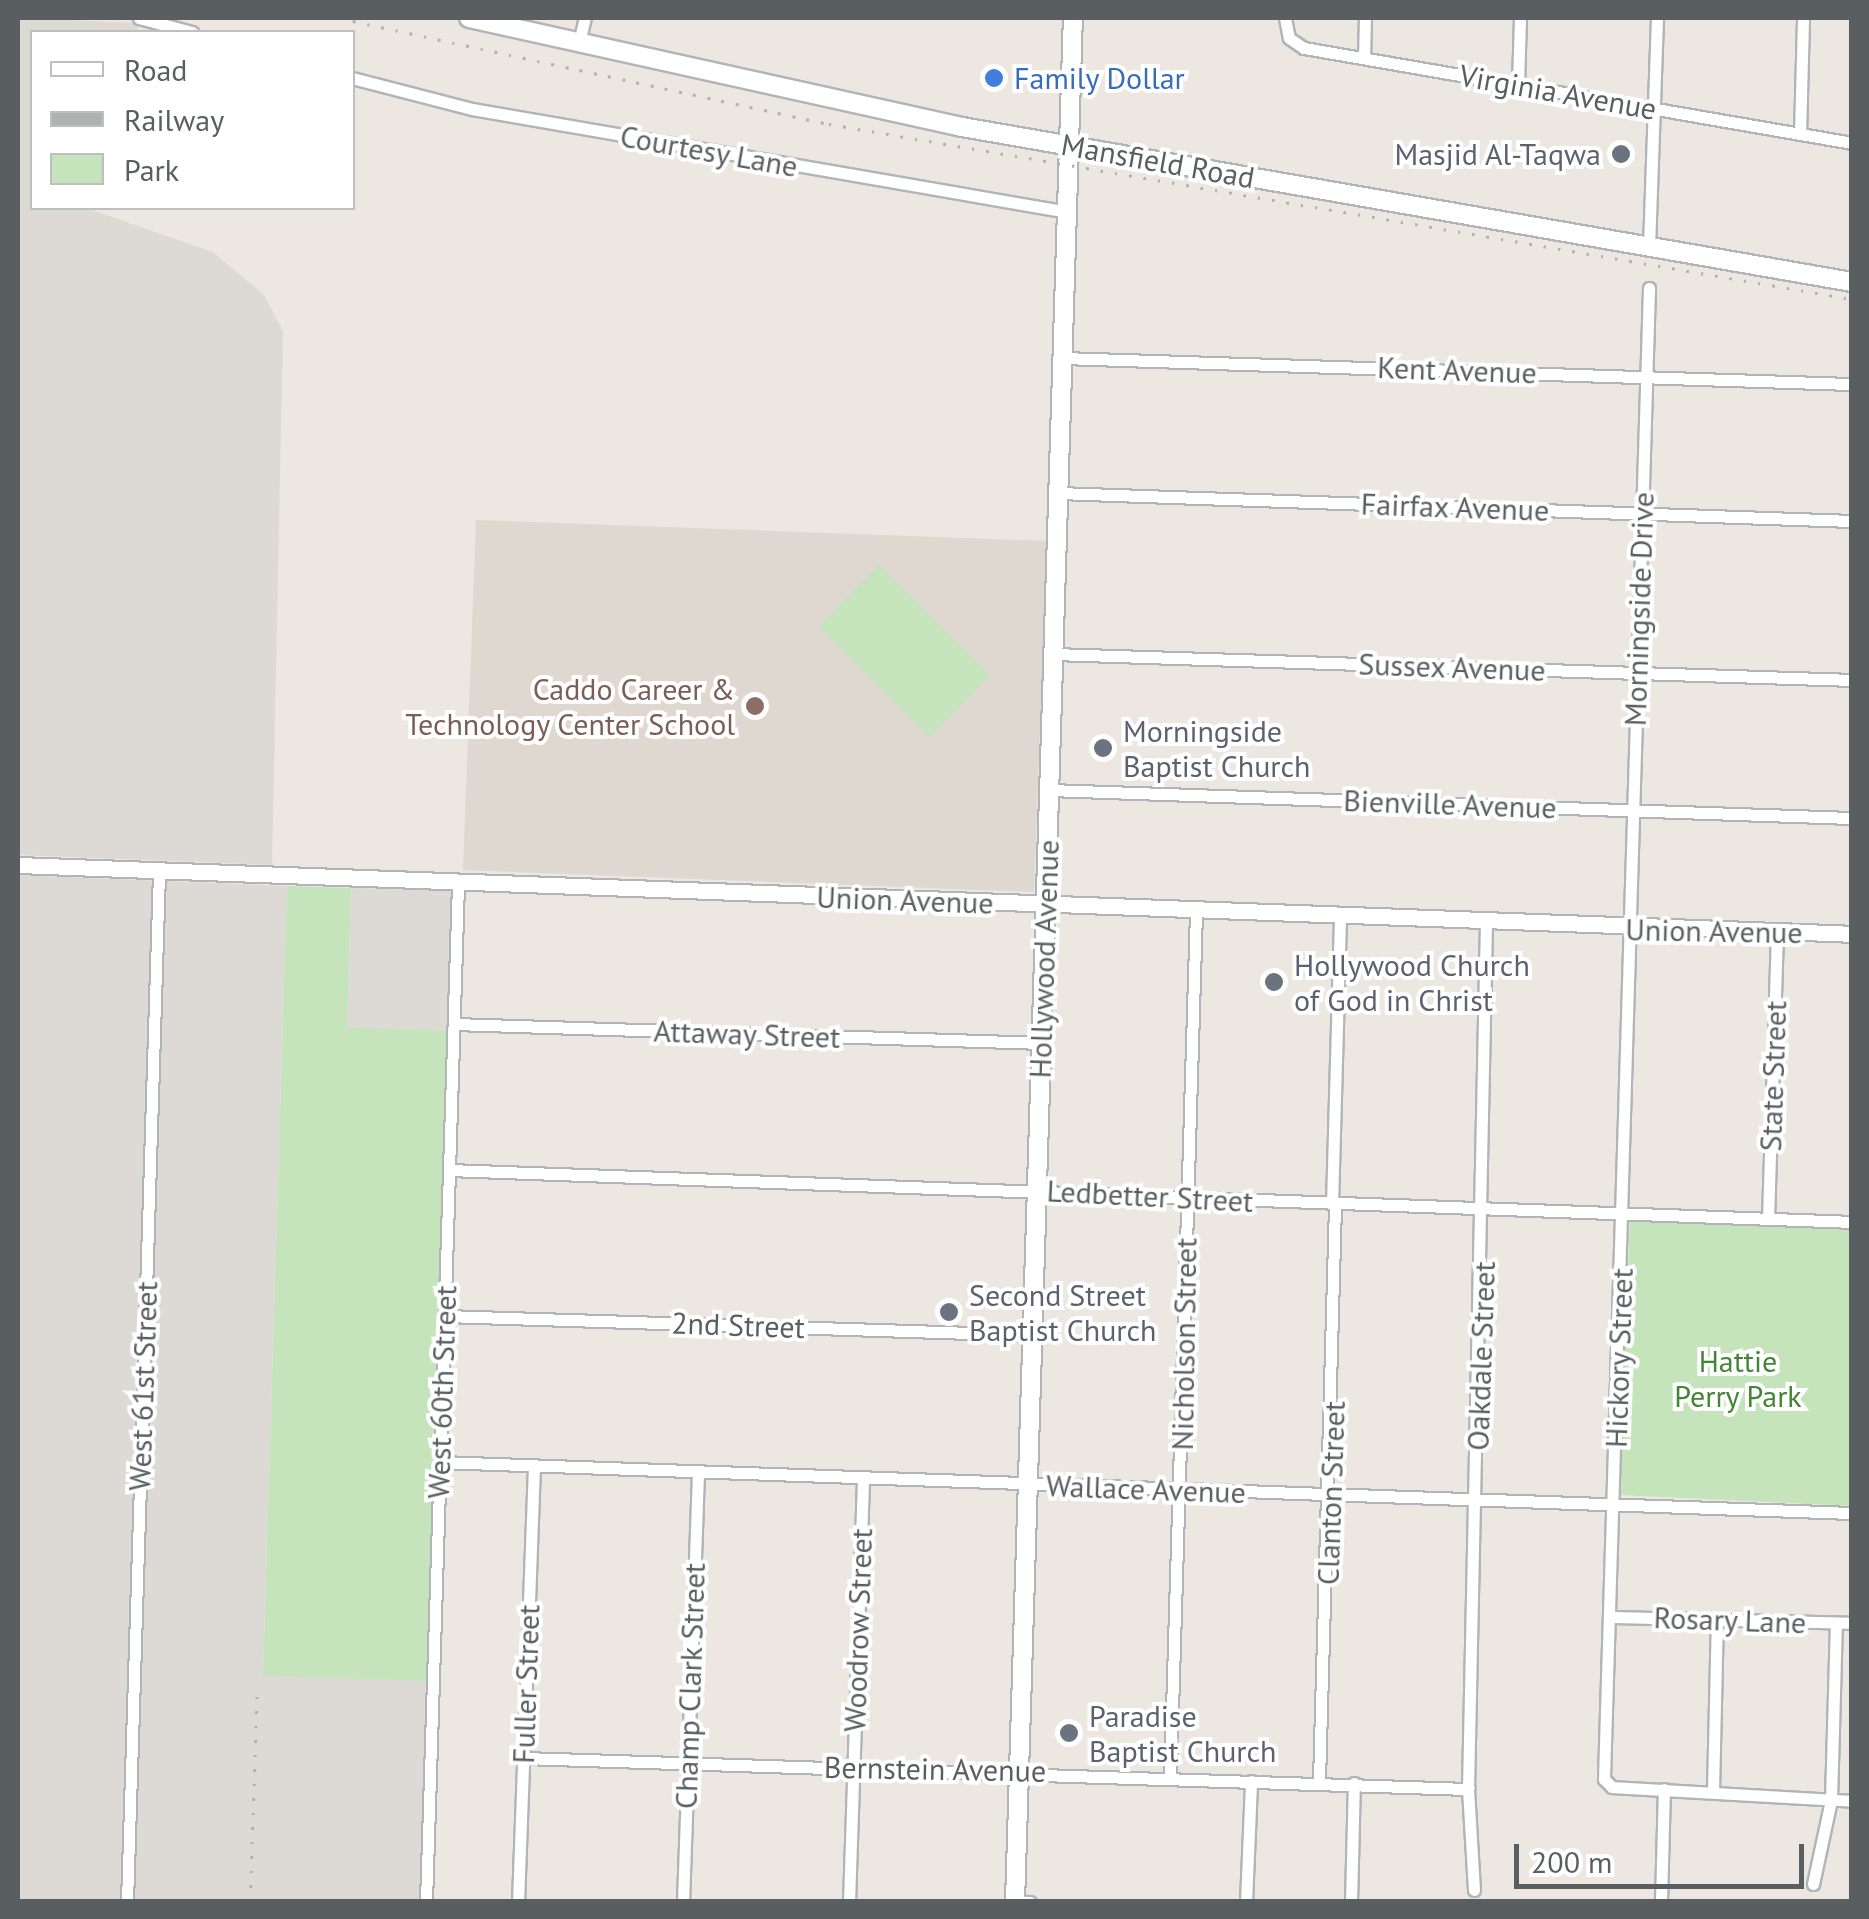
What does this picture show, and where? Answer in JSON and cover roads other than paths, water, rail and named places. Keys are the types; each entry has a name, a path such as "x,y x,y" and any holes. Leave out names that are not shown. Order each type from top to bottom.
{"main road":[{"name":"Mansfield Road","path":"469,18 1070,145 1852,282"},
{"name":"Hollywood Avenue","path":"1015,1901 1074,18"}],"street":[{"path":"140,18 185,30"},
{"path":"578,43 585,18"},
{"name":"Virginia Avenue","path":"1285,18 1296,45 1852,144"},
{"path":"1364,58 1365,18"},
{"path":"1518,85 1520,18"},
{"path":"1649,247 1657,18"},
{"path":"1800,134 1803,18"},
{"name":"Courtesy Lane","path":"355,79 472,109 1068,212"},
{"name":"Morningside Drive","path":"1631,929 1649,288"},
{"name":"Kent Avenue","path":"1062,358 1852,384"},
{"name":"Fairfax Avenue","path":"1058,493 1852,521"},
{"name":"Sussex Avenue","path":"1053,654 1852,680"},
{"name":"Bienville Avenue","path":"1049,790 1852,818"},
{"name":"Union Avenue","path":"18,866 1486,924 1852,934"},
{"name":"West 61st Street","path":"127,1902 159,871"},
{"name":"West 60th Street","path":"426,1902 458,882"},
{"name":"Nicholson Street","path":"1170,1777 1196,911"},
{"name":"Clanton Street","path":"1319,1781 1329,1495 1340,918"},
{"name":"Oakdale Street","path":"1474,1890 1468,1789 1486,924"},
{"name":"Hickory Street","path":"1631,929 1609,1616 1609,1786 1664,1789"},
{"name":"State Street","path":"1768,1219 1776,932"},
{"name":"Attaway Street","path":"454,1024 1041,1043"},
{"name":"Ledbetter Street","path":"449,1170 1852,1222"},
{"name":"2nd Street","path":"445,1316 1032,1335"},
{"name":"Wallace Avenue","path":"440,1462 1852,1512"},
{"name":"Fuller Street","path":"518,1902 534,1466"},
{"name":"Champ Clark Street","path":"683,1902 698,1471"},
{"name":"Woodrow Street","path":"849,1902 863,1478"},
{"name":"Rosary Lane","path":"1609,1616 1852,1624"},
{"path":"1713,1791 1717,1619"},
{"path":"1814,1884 1831,1800 1836,1623"},
{"name":"Bernstein Avenue","path":"522,1758 1018,1769 1468,1789"},
{"path":"1246,1902 1251,1781"},
{"path":"1351,1902 1354,1783"},
{"path":"1660,1902 1664,1789 1852,1800"},
{"path":"1015,1901 1030,1902"}],"railway":[{"path":"339,18 829,124 1852,299"},
{"path":"250,1902 257,1691"}],"place":[{"name":"Family Dollar","path":"994,78"},
{"name":"Masjid Al-Taqwa","path":"1621,154"},
{"name":"Caddo Career & Technology Center School","path":"755,706"},
{"name":"Morningside Baptist Church","path":"1103,748"},
{"name":"Hollywood Church of God in Christ","path":"1274,982"},
{"name":"Second Street Baptist Church","path":"949,1312"},
{"name":"Paradise Baptist Church","path":"1069,1733"}],"park label":[{"name":"Hattie Perry Park","path":"1738,1378"}]}
